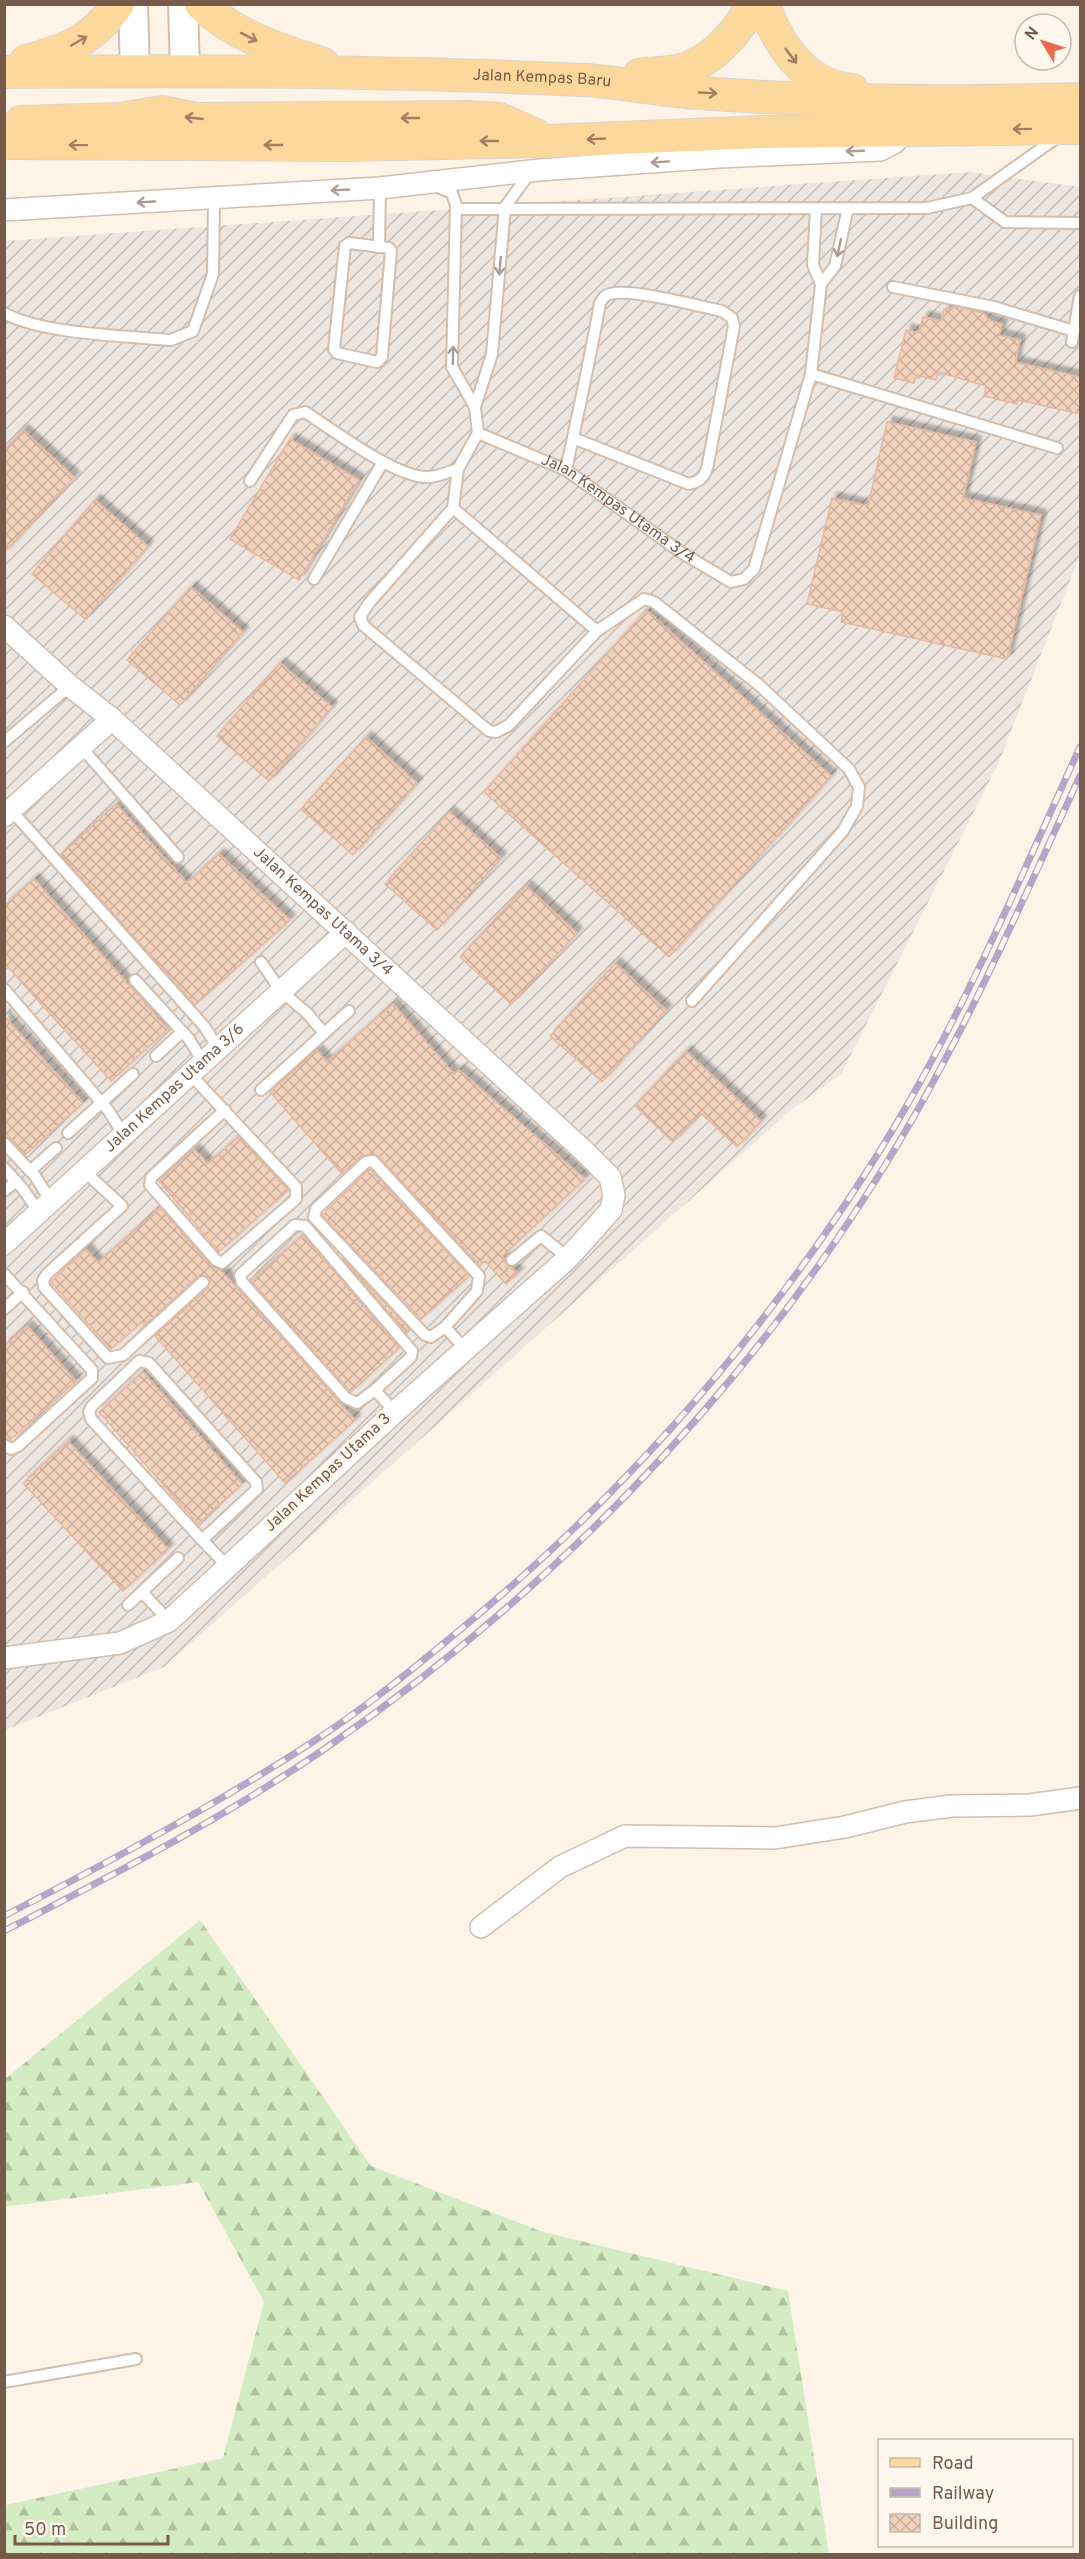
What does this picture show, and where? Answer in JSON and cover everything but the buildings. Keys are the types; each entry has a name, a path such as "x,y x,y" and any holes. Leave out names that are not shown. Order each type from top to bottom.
{"main road":[{"path":"4,70 63,50 97,31 118,4"},
{"path":"133,4 135,71 162,112"},
{"path":"162,112 185,72 183,4"},
{"path":"201,4 211,14 261,42 357,74"},
{"path":"588,81 678,70 693,65 716,51 735,33 753,4"},
{"path":"763,4 786,49 800,68 818,81 843,89 972,103"},
{"name":"Jalan Kempas Baru","path":"4,70 357,74 588,81 683,92 841,101 972,103 1080,99"},
{"path":"4,122 120,119 162,112 195,119 498,119 518,125 544,156"},
{"path":"4,143 544,156 697,134 1075,128"}],"street":[{"path":"4,210 380,188 419,184 544,156"},
{"name":"Jalan Kempas Utama 3/4","path":"5,628 70,686 112,719 610,1177 614,1195 611,1210"},
{"path":"8,813 112,719"},
{"name":"Jalan Kempas Utama 3/6","path":"4,1244 346,932"},
{"name":"Jalan Kempas Utama 3","path":"4,1658 120,1643 169,1621 395,1412 568,1258 611,1210"},
{"path":"481,1927 560,1867 625,1836 775,1838 845,1827 904,1812 952,1806 1030,1804 1080,1798"}],"lane":[{"path":"456,209 505,207 816,210 927,208 972,198 1075,128"},
{"path":"475,407 492,354 505,207 520,183 544,156"},
{"path":"419,184 442,187 452,193 456,209 452,368 475,407 478,433 458,469 453,508 369,603 360,617 363,625 489,730 496,732 509,725 597,632 644,599 654,602 759,684 849,769 859,787 857,806 843,831 692,1001"},
{"path":"379,247 380,188"},
{"path":"972,198 1005,222 1080,223"},
{"path":"4,313 18,321 76,330 171,340 182,338 193,331 213,274 214,199"},
{"path":"821,284 835,266 848,208"},
{"path":"816,210 813,265 821,284 811,374 1058,448"},
{"path":"349,243 379,247 389,248 391,252 382,357 377,362 337,353 334,349 345,246 349,243"},
{"path":"893,287 994,307 1073,337 1080,297"},
{"path":"566,470 600,303 604,296 613,293 636,294 722,311 732,318 734,326 708,464 705,475 698,482 689,484 573,438"},
{"name":"Jalan Kempas Utama 3/4","path":"478,433 566,470 682,552 731,582 744,579 754,569 811,374"},
{"path":"250,481 292,415 298,412 304,412 383,462 426,477 458,469"},
{"path":"314,579 383,462"},
{"path":"453,508 597,632"},
{"path":"4,742 70,686"},
{"path":"81,747 178,857"},
{"path":"8,813 204,1026 203,1061"},
{"path":"261,962 281,991 307,1013 324,1033"},
{"path":"135,980 182,1032 203,1061 225,1110 296,1187 296,1199 222,1263 216,1260 150,1185 151,1178 156,1173 225,1110"},
{"path":"4,989 101,1103 123,1134"},
{"path":"261,1090 349,1011"},
{"path":"156,1056 182,1032"},
{"path":"68,1133 133,1074"},
{"path":"4,1143 30,1171 44,1206"},
{"path":"30,1171 56,1148"},
{"path":"373,1161 478,1276 477,1291 445,1327 431,1337 425,1335 314,1217 321,1204 366,1162 373,1161"},
{"path":"4,1168 44,1206"},
{"path":"83,1170 122,1206 43,1280 44,1287 108,1358 123,1354 203,1282"},
{"path":"4,1191 16,1181"},
{"path":"295,1225 305,1226 412,1351 411,1357 375,1390 357,1403 346,1398 242,1282 240,1275 295,1225"},
{"path":"512,1260 541,1236 568,1258"},
{"path":"4,1274 23,1292 92,1370 92,1378 18,1446 11,1449 4,1445"},
{"path":"4,1309 23,1292"},
{"path":"445,1327 466,1350"},
{"path":"202,1540 256,1489 256,1482 149,1363 139,1361 92,1406 88,1412 91,1419 202,1540 227,1566"},
{"path":"375,1390 395,1412"},
{"path":"128,1605 178,1558"},
{"path":"142,1592 169,1621"},
{"path":"4,2382 136,2359"}],"shaded area":[{"path":"970,172 1080,187 1080,555 998,764 841,1074 791,1110 164,1667 5,1730 5,241"}],"green space":[{"path":"200,1920 371,2166 543,2232 788,2291 829,2554 5,2554 5,2505 223,2458 264,2302 198,2182 4,2207 5,2079"}],"railway":[{"path":"4,1916 198,1812 311,1743 369,1703 520,1579 630,1472 682,1416 779,1297 824,1235 898,1120 927,1069 981,963 1080,747"},
{"path":"4,1931 246,1800 323,1750 404,1691 483,1628 558,1561 630,1491 699,1417 763,1340 823,1259 908,1127 986,979 1080,776"}]}
